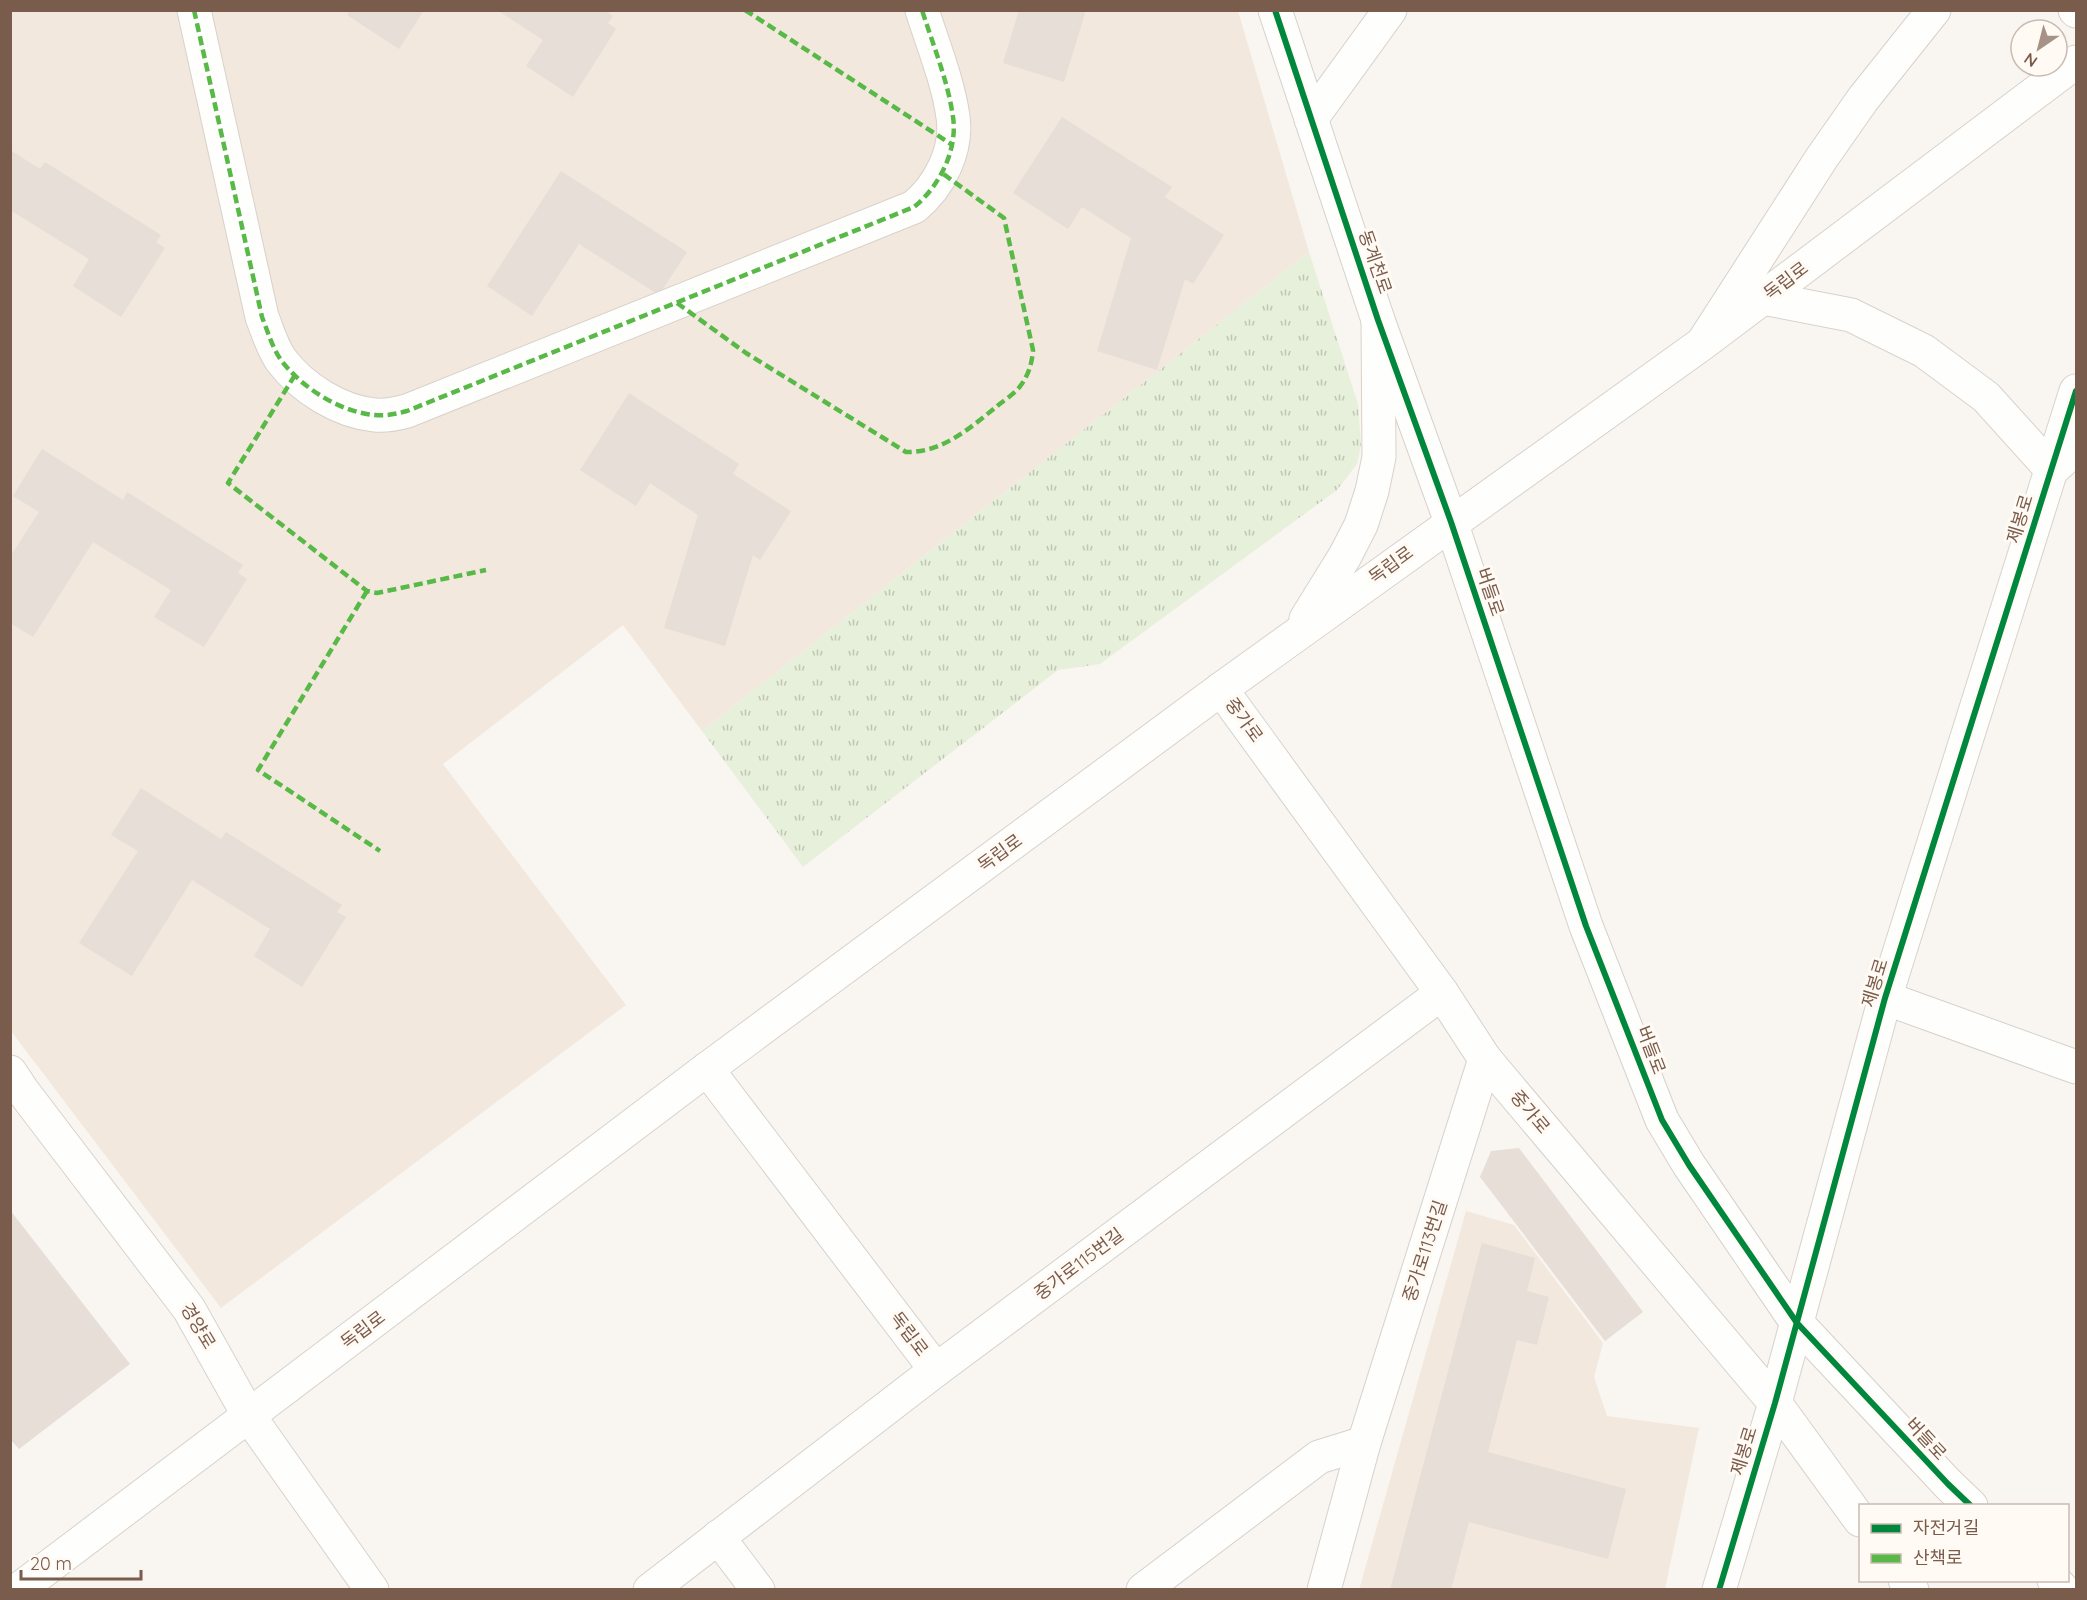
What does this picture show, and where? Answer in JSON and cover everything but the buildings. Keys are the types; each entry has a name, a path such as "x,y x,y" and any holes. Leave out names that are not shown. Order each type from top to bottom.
{"street":[{"path":"194,10 262,317 272,344 281,360 295,375 324,397 338,405 375,415 391,415 407,411 914,207 926,198 942,173 948,157 954,119 922,10"},
{"name":"동계천로","path":"1275,10 1378,320 1451,522"},
{"path":"1311,119 1390,10"},
{"path":"1703,343 1821,159 1863,99 1934,10"},
{"name":"독립로","path":"18,1590 707,1069 1296,634 1703,343 2076,62"},
{"path":"1763,298 1851,315 1924,351 1986,397 2052,470 2076,447"},
{"path":"1296,634 1345,556 1361,525 1372,491 1379,457 1378,320"},
{"name":"제봉로","path":"1719,1590 1797,1323 1885,998 2076,391"},
{"name":"버들로","path":"1451,522 1586,926 1662,1120 1689,1165 1797,1323 1969,1504"},
{"name":"중가로","path":"1221,689 1442,993 1485,1059 1774,1403 1859,1519"},
{"name":"중가로115번길","path":"650,1590 936,1370 1442,993"},
{"name":"제봉로","path":"1885,998 2076,1066"},
{"name":"중가로113번길","path":"1324,1590 1364,1443 1485,1059"},
{"name":"독립로","path":"707,1069 936,1370"},
{"name":"경양로","path":"14,1086 189,1309 249,1416 372,1590"},
{"path":"1143,1590 1319,1457 1364,1443"},
{"path":"718,1537 758,1590"}],"shaded area":[{"path":"11,11 1238,11 1309,252 702,731 623,625 443,764 626,1005 221,1308 11,1031"},
{"path":"1466,1211 1514,1225 1603,1343 1594,1377 1607,1416 1699,1428 1665,1589 1359,1590"}],"green space":[{"path":"1309,252 1358,404 1361,446 1357,464 1337,490 1100,664 1058,670 803,867 702,731"}],"marked path":[{"path":"194,10 262,317 273,345 281,360 290,370 323,397 348,409 379,415 407,411 914,207 931,189 945,167 953,142 954,130 948,90 922,10"},
{"path":"745,10 951,144"},
{"path":"677,303 746,353 906,452 943,444 966,431 1016,391 1028,373 1033,350 1004,218 942,173"},
{"path":"295,375 228,483 367,591 377,593 486,570"},
{"path":"367,591 258,770 380,851"}],"cycle path":[{"path":"1275,10 1378,320 1451,522 1586,926 1662,1120 1689,1165 1797,1323 1969,1504"},
{"path":"1719,1590 1775,1403 1885,998 2076,391"}]}
